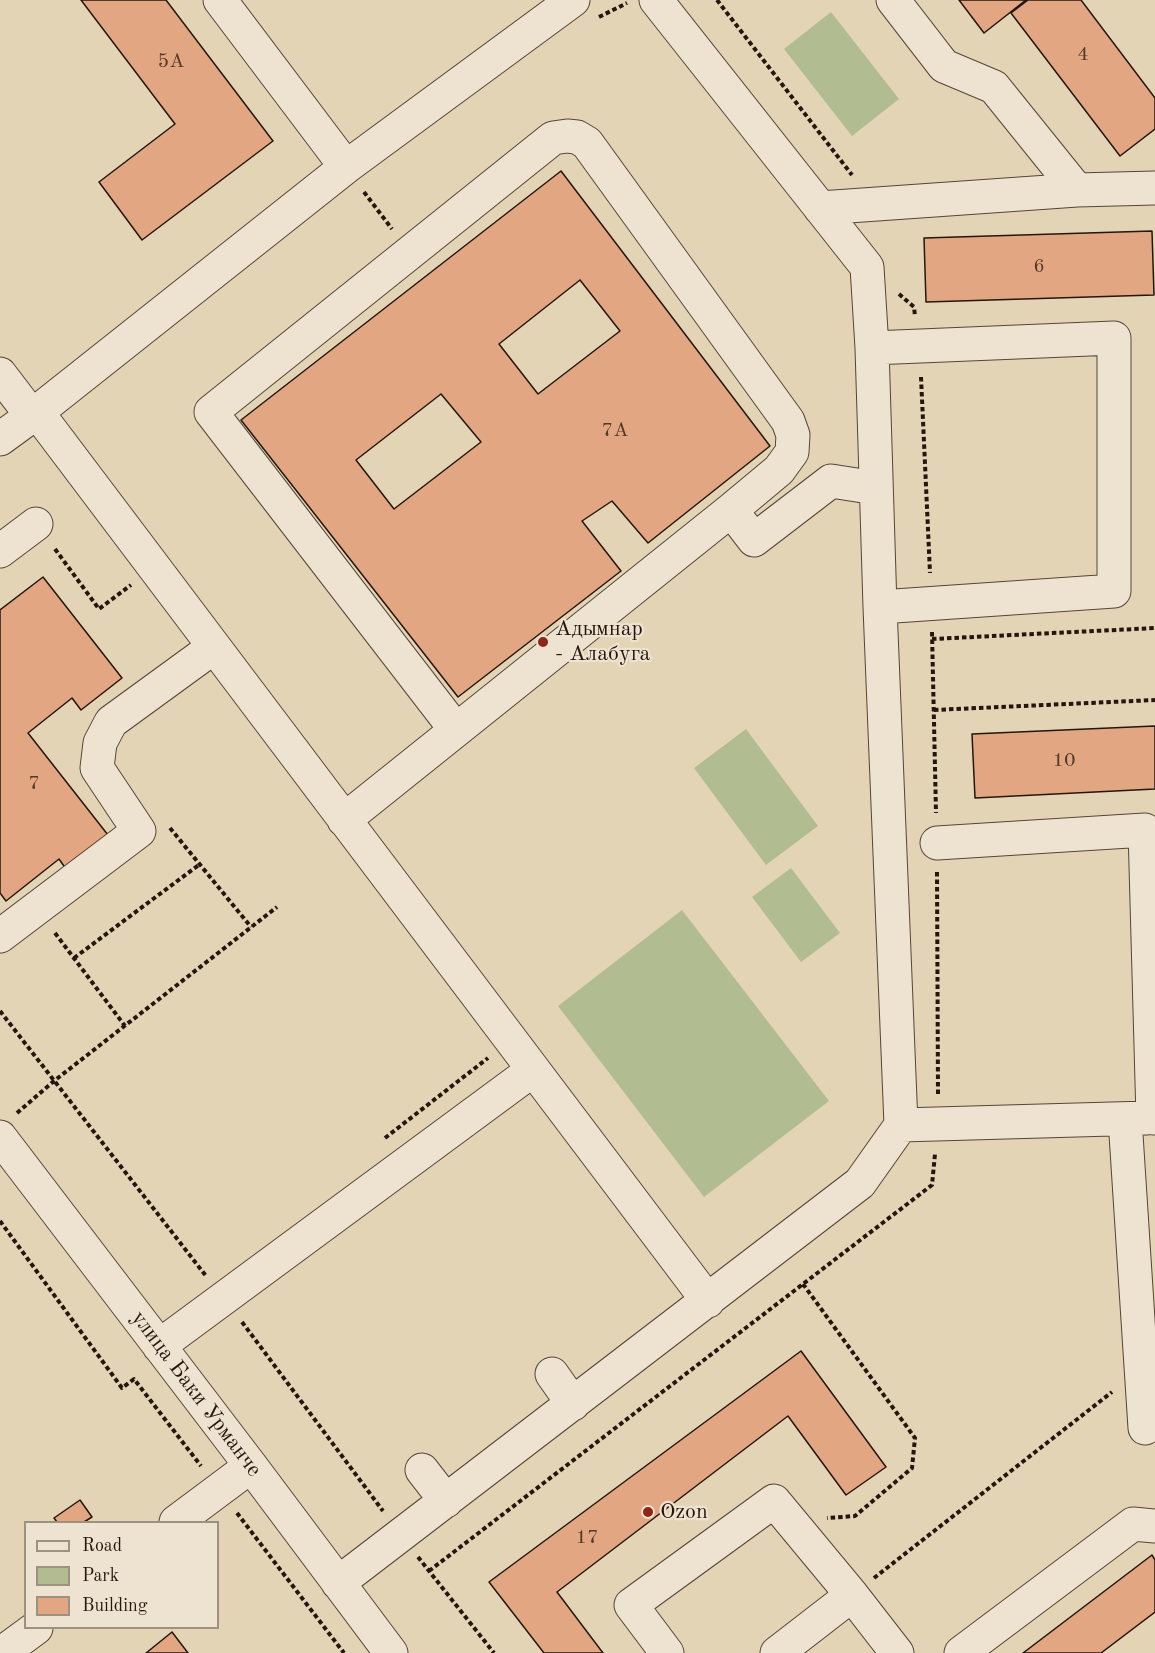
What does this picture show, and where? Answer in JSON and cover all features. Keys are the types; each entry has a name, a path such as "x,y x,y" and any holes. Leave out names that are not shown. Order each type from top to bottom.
{"street":[{"path":"220,0 346,167"},
{"path":"0,440 346,167 573,0"},
{"path":"338,1583 860,1183 901,1125 867,267 656,0"},
{"path":"893,0 944,66 994,87 1077,190"},
{"path":"344,820 731,510 779,470 792,452 793,435 788,421 587,143 577,137 553,138 211,412 456,730"},
{"path":"820,208 1077,190 1155,188"},
{"path":"872,348 1114,338 1114,591 880,607"},
{"path":"3,384 34,414 214,647 708,1301"},
{"path":"731,510 754,540 831,481 876,488"},
{"path":"0,551 36,524"},
{"path":"0,936 139,831 96,768 100,743 111,722 214,647"},
{"path":"937,843 1145,830 1141,1369 1145,1428"},
{"path":"159,1346 533,1070"},
{"path":"901,1125 1144,1118"},
{"name":"улица Баки Урманче","path":"4,1128 159,1346 391,1653"},
{"path":"552,1374 573,1404"},
{"path":"177,1521 251,1466"},
{"path":"422,1470 446,1501"},
{"path":"667,1653 631,1605 774,1501 897,1653"},
{"path":"961,1653 1133,1524 1155,1526"},
{"path":"777,1653 852,1595"},
{"path":"2,1653 35,1629"}],"path":[{"path":"717,0 875,204"},
{"path":"346,167 410,252"},
{"path":"429,1571 932,1185 938,1124 937,843 931,603 920,346 914,307 867,267"},
{"path":"36,524 99,609 108,602"},
{"path":"932,639 1155,628"},
{"path":"934,710 1155,700"},
{"path":"164,821 251,927"},
{"path":"74,958 200,864"},
{"path":"4,1128 54,1082 277,907"},
{"path":"37,908 125,1026"},
{"path":"0,1011 224,1298 401,1535 494,1653"},
{"path":"0,1221 122,1388 134,1379 344,1653"},
{"path":"790,1521 855,1516 912,1468 915,1438 803,1284"},
{"path":"852,1595 1141,1369"}],"green space":[{"path":"831,12 899,99 852,136 784,49"},
{"path":"746,729 818,826 766,865 694,768"},
{"path":"791,868 840,933 801,962 752,897"},
{"path":"682,910 829,1101 704,1197 558,1006"}],"building":[{"path":"81,0 166,0 273,141 142,240 99,182 175,124"},
{"path":"959,0 1026,0 984,33"},
{"path":"1028,0 1081,0 1155,98 1155,129 1120,156 1011,13"},
{"path":"561,171 770,446 648,543 612,501 582,521 621,571 458,697 241,420","holes":["580,280 620,331 538,394 499,344","441,394 481,442 394,509 356,460"]},
{"path":"1152,231 1154,295 926,302 924,238"},
{"path":"43,577 122,678 81,710 72,698 28,733 108,835 66,869 59,859 6,901 0,893 0,610"},
{"path":"1155,726 1155,789 975,798 972,734"},
{"path":"801,1351 886,1467 846,1495 788,1416 557,1592 603,1653 544,1653 489,1582"},
{"path":"80,1500 92,1517 86,1521 56,1521 54,1518"},
{"path":"1152,1555 1155,1560 1155,1612 1101,1653 1023,1653"},
{"path":"172,1632 188,1653 146,1653"}],"place":[{"name":"Адымнар - Алабуга","path":"543,642"},
{"name":"Ozon","path":"648,1512"}]}
